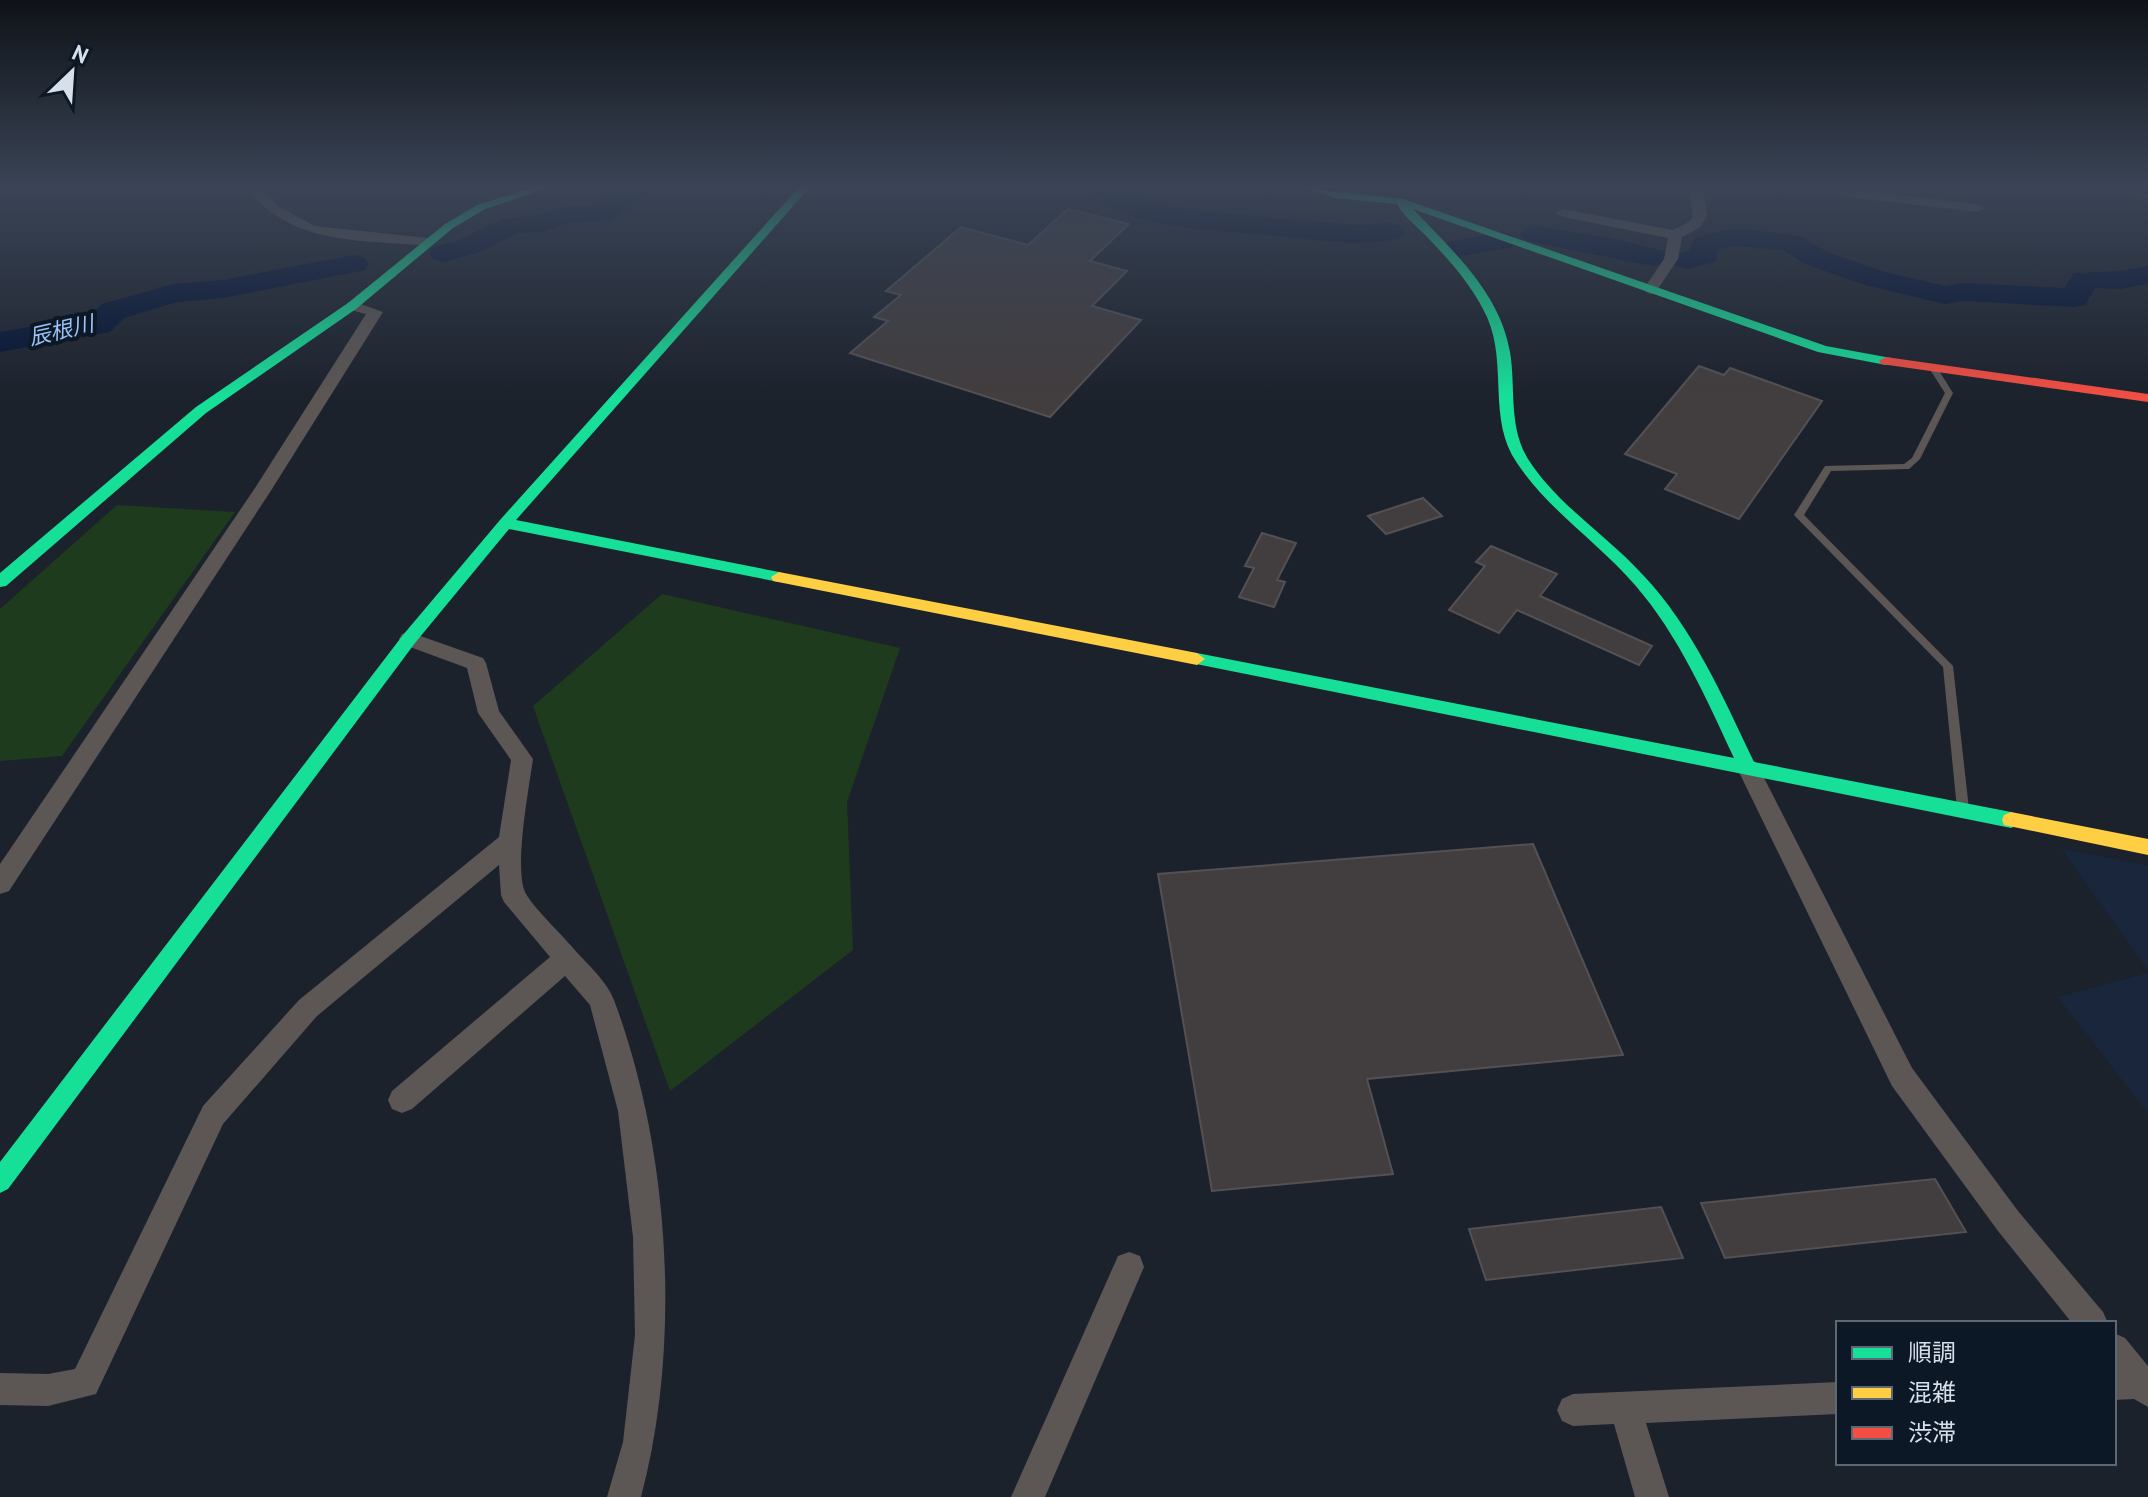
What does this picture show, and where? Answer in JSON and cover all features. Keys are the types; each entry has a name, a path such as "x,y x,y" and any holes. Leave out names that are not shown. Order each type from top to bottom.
{"street":[{"path":"0,582 201,410 352,306 410,257"},
{"path":"0,1181 409,639 505,523 743,257"},
{"path":"1448,257 1492,316 1501,340 1510,433 1517,453 1546,492 1637,578 1669,615 1693,652 1902,1077 2008,1221 2090,1321"},
{"path":"1561,257 1823,349 2148,398"},
{"path":"1650,290 1671,257"},
{"path":"0,884 263,489 375,312 352,306"},
{"path":"505,523 2148,847"},
{"path":"409,639 476,663 489,713 522,759 510,842 513,895 601,1000 632,1111 648,1237 651,1335 639,1442 624,1497"},
{"path":"0,1389 48,1390 85,1383 213,1115 308,1008 510,842"},
{"path":"402,1100 566,959"},
{"path":"1028,1497 1129,1267"},
{"path":"2116,1353 2135,1386"},
{"path":"1573,1410 1836,1398"},
{"path":"1625,1408 1652,1497"}],"lane":[{"path":"1933,368 1949,393 1916,459 1906,467 1828,468 1799,515 1948,666 1963,810"}],"shaded area":[{"path":"2062,849 2148,865 2148,970"},
{"path":"2148,973 2148,1113 2058,997"}],"green space":[{"path":"117,505 235,512 62,756 0,761 0,609"},
{"path":"662,594 900,648 847,802 853,950 670,1091 533,706"}],"building":[{"path":"926,257 1094,257 1090,261 1127,271 1092,306 1141,320 1050,417 850,353 888,321 874,317 901,295 886,291"},
{"path":"1699,366 1724,375 1730,368 1822,401 1739,519 1665,489 1677,474 1625,454"},
{"path":"1423,498 1442,516 1386,534 1368,516"},
{"path":"1262,533 1296,543 1277,580 1285,582 1274,607 1239,597 1254,568 1245,566"},
{"path":"1491,546 1557,574 1540,596 1652,646 1639,665 1517,610 1499,633 1449,610 1485,566 1476,562"},
{"path":"1533,844 1623,1055 1367,1079 1393,1174 1212,1191 1158,874"},
{"path":"1935,1179 1966,1232 1725,1258 1701,1203"},
{"path":"1661,1207 1683,1258 1486,1280 1469,1229"}],"waterway":[{"name":"辰根川","path":"1687,260 1700,257"},
{"name":"辰根川","path":"1814,257 1876,279 1945,295 1964,292 2074,298 2085,279 2120,280 2148,275"},
{"name":"辰根川","path":"0,342 99,325 113,311 174,293 223,289 354,264"}],"traffic: fast":[{"path":"0,582 201,410 352,306 412,257"},
{"path":"505,523 743,257"},
{"path":"1451,257 1474,284 1495,320 1504,355 1507,416 1521,459 1547,492 1624,565 1656,601 1687,646 1748,768"},
{"path":"1559,257 1823,349 1886,361"},
{"path":"0,1181 409,639 505,523 779,577"},
{"path":"1197,659 2011,820"}],"traffic: slow":[{"path":"779,577 1197,659"},
{"path":"2011,820 2148,847"}],"traffic: jam":[{"path":"1886,361 2148,398"}]}
